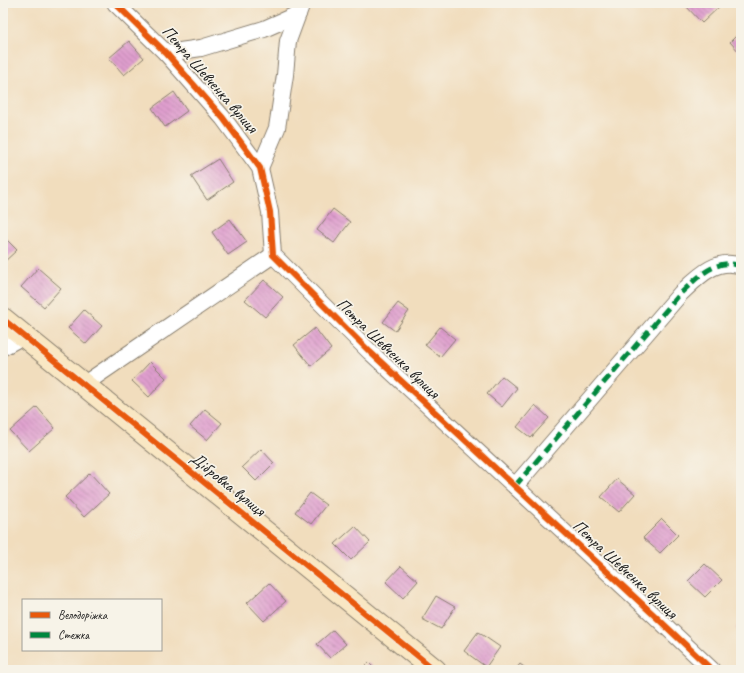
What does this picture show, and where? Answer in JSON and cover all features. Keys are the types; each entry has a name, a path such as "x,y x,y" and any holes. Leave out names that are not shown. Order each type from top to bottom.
{"street":[{"name":"Петра Шевченка вулиця","path":"115,3 166,53 223,118 260,168 270,212 273,255 370,352 712,670"},
{"path":"166,53 200,48 264,29 300,8"},
{"path":"260,168 277,128 285,75 288,41 300,8"},
{"path":"83,385 273,255"},
{"path":"515,486 681,293 698,277 712,267 726,264 741,266"},
{"name":"Дібровка вулиця","path":"3,319 435,670"},
{"path":"3,347 23,336"}],"building":[{"path":"150,3 159,3 153,7"},
{"path":"687,3 719,3 721,5 702,23 685,5"},
{"path":"741,31 741,54 730,42"},
{"path":"129,41 144,58 124,75 109,58"},
{"path":"174,92 187,111 165,127 152,108"},
{"path":"218,159 233,182 207,200 191,176"},
{"path":"333,209 350,222 334,243 317,230"},
{"path":"230,219 247,242 228,255 212,232"},
{"path":"3,236 17,250 3,263"},
{"path":"38,268 61,288 44,307 21,287"},
{"path":"264,280 283,297 265,317 245,300"},
{"path":"398,303 409,311 395,331 383,322"},
{"path":"84,310 102,326 86,344 68,328"},
{"path":"440,327 455,339 440,357 425,345"},
{"path":"315,328 331,349 311,366 294,345"},
{"path":"150,362 166,378 149,397 132,381"},
{"path":"502,376 517,388 502,407 487,394"},
{"path":"535,405 549,418 531,438 517,427"},
{"path":"37,407 55,428 29,451 10,431"},
{"path":"205,409 222,423 207,440 190,426"},
{"path":"261,449 274,463 256,481 242,467"},
{"path":"90,473 109,494 84,517 65,497"},
{"path":"617,479 635,494 619,512 601,497"},
{"path":"310,493 326,505 311,524 295,512"},
{"path":"662,519 678,535 660,553 643,538"},
{"path":"355,526 370,542 351,560 335,544"},
{"path":"705,564 722,580 705,597 688,581"},
{"path":"401,566 418,581 403,598 386,582"},
{"path":"269,583 286,601 264,621 247,603"},
{"path":"436,596 455,607 441,629 422,619"},
{"path":"741,622 741,632 736,628"},
{"path":"333,630 346,644 330,658 317,644"},
{"path":"478,632 500,647 486,667 464,651"},
{"path":"369,663 376,670 362,670"},
{"path":"520,664 528,670 515,670"}],"marked path":[{"path":"515,486 681,293 701,275 716,266 723,264 741,266"}],"cycle path":[{"path":"115,3 166,53 223,118 260,168 270,212 273,255 370,352 712,670"},
{"path":"3,319 435,670"}]}
